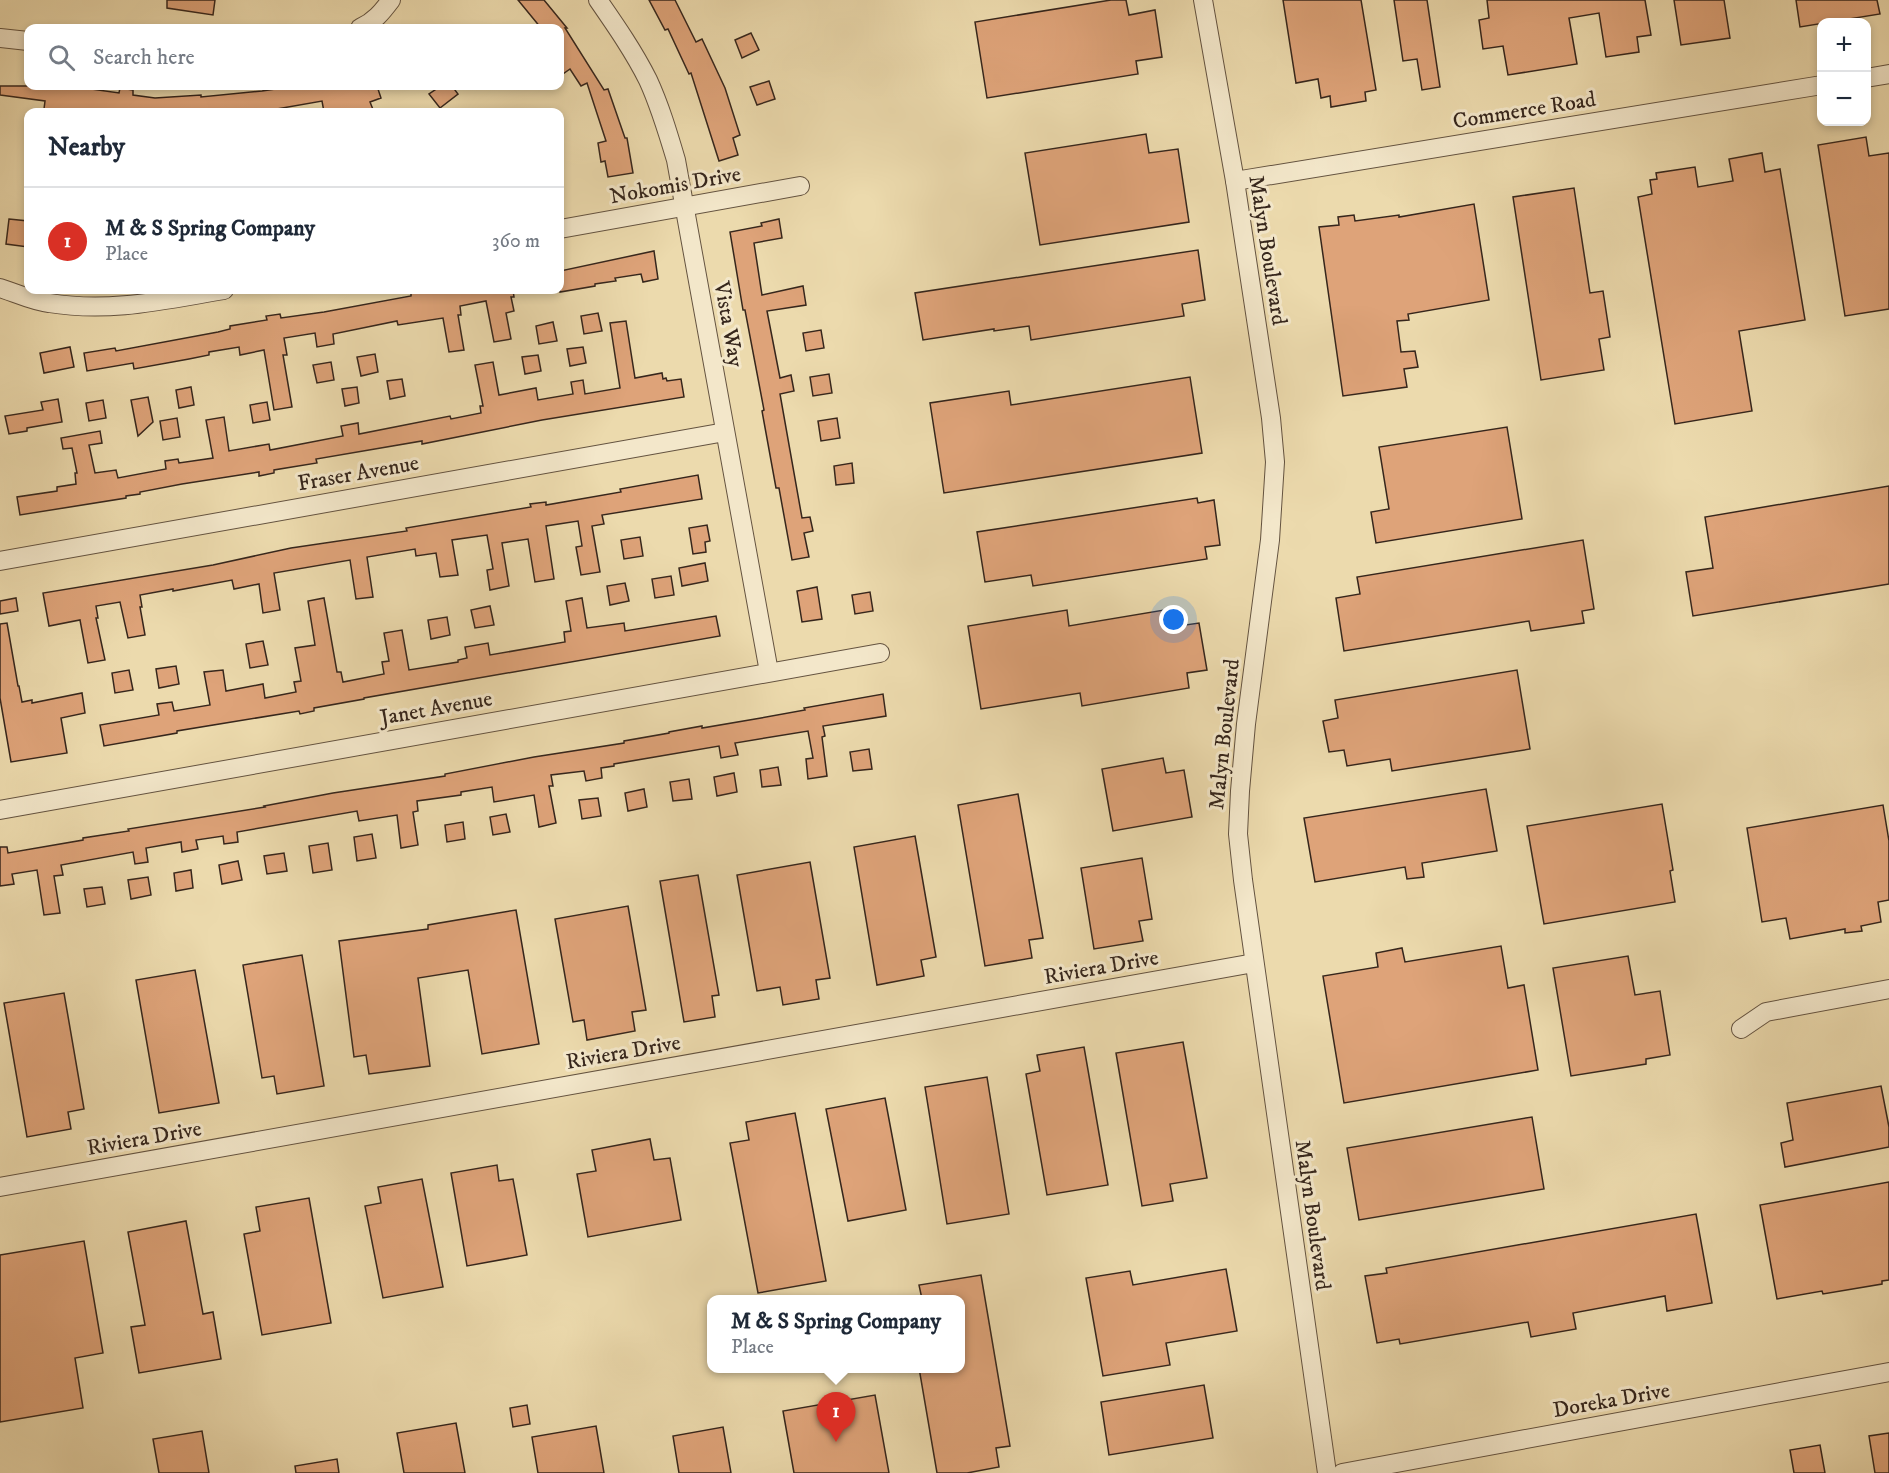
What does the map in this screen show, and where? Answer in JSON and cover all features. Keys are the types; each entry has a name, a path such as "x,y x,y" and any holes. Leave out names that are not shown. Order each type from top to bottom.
{"street":[{"path":"369,24 382,13 391,0"},
{"name":"Vista Way","path":"598,0 629,45 648,81 670,140 685,207 769,672"},
{"name":"Malyn Boulevard","path":"1203,0 1271,418 1275,462 1270,540 1246,724 1238,834 1254,963 1327,1473"},
{"path":"0,38 24,41"},
{"path":"1871,77 1889,74"},
{"name":"Commerce Road","path":"1234,181 1817,86"},
{"name":"Nokomis Drive","path":"564,228 800,186"},
{"path":"0,288 46,303 80,307 114,308 200,294"},
{"name":"Fraser Avenue","path":"0,561 725,432"},
{"name":"Janet Avenue","path":"0,810 880,652"},
{"name":"Riviera Drive","path":"0,1187 1254,963"},
{"path":"1741,1029 1766,1011 1889,989"},
{"name":"Doreka Drive","path":"1342,1473 1889,1372"}],"building":[{"path":"167,0 215,0 213,15 167,8"},
{"path":"518,0 544,0 564,24 538,24"},
{"path":"649,0 675,0 696,42 702,39 725,88 740,135 733,138 738,155 719,161 691,73 689,74 668,29 665,30"},
{"path":"1111,0 1126,0 1129,15 1155,10 1162,57 1136,61 1138,74 987,98 975,22"},
{"path":"1283,0 1361,0 1376,90 1365,92 1366,101 1331,107 1330,96 1321,98 1318,79 1296,83"},
{"path":"1394,0 1427,0 1440,87 1422,90 1417,59 1403,61"},
{"path":"1487,0 1645,0 1651,35 1637,37 1639,52 1606,57 1599,13 1569,18 1577,64 1508,75 1503,46 1483,49 1479,20 1489,18"},
{"path":"1674,0 1724,0 1730,38 1681,45"},
{"path":"1796,0 1877,0 1880,14 1855,18 1817,18 1817,24 1800,27"},
{"path":"564,24 604,90 608,89 625,138 627,138 633,173 608,177 605,161 601,162 598,143 606,141 587,83 581,86 570,69 564,73"},
{"path":"751,33 759,50 742,58 735,40"},
{"path":"769,81 775,99 757,105 750,87"},
{"path":"0,86 24,86 24,90 98,90 119,93 120,90 133,90 133,95 155,98 201,95 201,97 269,90 378,90 381,98 370,102 372,108 323,108 322,101 282,108 44,108 45,101 0,95"},
{"path":"435,90 455,90 458,94 440,108 429,94"},
{"path":"1146,134 1149,153 1178,149 1189,222 1040,245 1025,153"},
{"path":"1866,137 1869,156 1889,153 1889,309 1845,316 1818,145"},
{"path":"1762,153 1765,172 1780,169 1805,320 1739,331 1752,411 1675,424 1638,197 1652,194 1650,180 1657,179 1656,173 1695,167 1698,187 1733,181 1729,159"},
{"path":"1574,188 1590,293 1603,291 1610,337 1599,339 1604,370 1541,380 1513,197"},
{"path":"1474,204 1489,300 1408,314 1409,320 1397,321 1401,352 1415,351 1418,367 1404,369 1407,387 1343,396 1319,227 1339,225 1338,217 1354,215 1355,221 1399,215 1399,217"},
{"path":"9,219 24,221 24,246 6,244"},
{"path":"779,219 782,238 754,243 762,295 803,286 806,305 767,311 780,378 791,375 794,391 780,394 802,518 810,517 813,531 804,533 809,557 792,560 779,488 776,488 762,411 764,410 745,310 743,310 730,232 762,226 761,223"},
{"path":"1198,250 1205,300 1182,304 1184,316 1031,340 1029,326 923,340 915,293"},
{"path":"654,251 658,279 643,282 641,274 615,278 616,281 564,291 564,270"},
{"path":"411,294 514,294 514,297 511,297 514,311 506,313 511,339 494,342 486,301 460,306 461,315 458,315 464,350 449,352 443,318 398,325 397,321 333,334 334,344 317,347 315,333 284,338 287,355 283,355 292,407 274,410 264,350 240,355 239,347 134,369 133,363 87,371 84,353 115,348 116,351 218,332 230,329 230,326 267,320 266,316 280,314 281,318 411,296"},
{"path":"598,313 602,331 584,334 581,316"},
{"path":"626,321 635,378 662,373 663,379 666,378 667,381 681,379 684,397 542,420 422,444 422,441 316,459 317,463 274,470 274,473 259,476 259,472 182,484 140,492 140,494 126,496 126,498 20,515 17,497 57,491 57,487 76,484 75,473 77,473 72,448 63,449 61,438 100,431 102,443 89,445 95,473 116,470 118,478 166,469 165,461 178,459 179,463 213,458 206,420 224,417 229,451 269,444 270,450 343,436 341,426 358,423 359,434 450,416 451,419 481,413 480,406 483,406 475,365 493,362 499,395 536,388 538,400 573,394 571,382 583,380 585,394 620,388 610,323"},
{"path":"553,322 557,341 539,344 536,326"},
{"path":"821,330 824,348 806,351 803,333"},
{"path":"70,347 74,367 44,373 40,353"},
{"path":"583,347 586,363 570,366 567,349"},
{"path":"375,354 378,372 361,376 357,357"},
{"path":"538,355 541,371 525,374 522,357"},
{"path":"331,362 334,380 317,383 313,365"},
{"path":"829,374 832,393 813,396 810,377"},
{"path":"1190,377 1202,453 944,493 930,403 1009,391 1011,405"},
{"path":"402,379 405,396 390,399 387,381"},
{"path":"191,387 194,405 179,408 176,390"},
{"path":"357,387 359,403 345,406 342,389"},
{"path":"148,397 153,422 138,436 131,400"},
{"path":"58,399 62,422 27,428 27,431 9,434 5,416 43,410 41,402"},
{"path":"103,400 106,418 89,421 86,403"},
{"path":"267,402 270,420 253,423 250,405"},
{"path":"177,418 180,437 163,440 160,421"},
{"path":"837,418 840,438 821,441 818,421"},
{"path":"1507,427 1522,519 1376,543 1371,512 1389,509 1379,447"},
{"path":"852,463 854,483 836,485 834,466"},
{"path":"698,475 702,499 602,515 604,524 592,526 600,572 581,575 576,547 582,546 578,521 546,526 554,579 535,582 528,539 502,543 509,586 490,590 487,570 493,569 487,535 452,540 458,575 440,577 436,553 416,556 415,549 367,557 373,597 356,599 350,560 274,573 280,610 263,613 259,584 234,589 232,580 140,595 145,635 128,638 120,602 96,606 98,618 96,618 105,660 88,663 80,620 49,626 43,593 213,565 291,548 407,531 406,528 531,507 530,504 546,502 546,505"},
{"path":"1889,486 1889,584 1693,616 1686,572 1713,568 1705,517"},
{"path":"1197,498 1198,503 1214,500 1220,545 1205,547 1207,559 1033,586 1031,575 985,582 977,532"},
{"path":"707,525 710,541 705,542 706,552 693,554 689,528"},
{"path":"640,537 643,556 624,559 621,540"},
{"path":"1583,540 1594,609 1582,611 1584,623 1531,631 1529,621 1344,651 1336,598 1360,594 1357,577"},
{"path":"705,563 708,581 682,586 679,568"},
{"path":"671,576 674,595 655,598 652,579"},
{"path":"625,583 629,601 610,605 607,586"},
{"path":"817,587 822,619 802,622 797,591"},
{"path":"870,592 873,611 855,614 852,595"},
{"path":"16,598 18,611 0,614 0,601"},
{"path":"324,598 337,672 341,672 343,682 384,674 382,662 389,661 384,633 402,630 409,670 458,662 458,660 467,658 465,647 488,643 490,655 565,642 564,632 571,631 566,601 582,598 587,628 624,623 625,631 716,616 720,636 364,698 314,708 314,711 300,714 299,711 177,731 177,733 104,746 100,725 159,715 157,704 172,702 174,711 210,705 204,672 223,670 226,691 263,684 265,698 296,692 294,682 301,681 295,648 315,645 308,601"},
{"path":"490,606 494,625 475,628 471,610"},
{"path":"1176,608 1179,626 1199,623 1207,670 1187,673 1189,688 1082,706 1080,693 981,709 968,626 1067,610 1069,626"},
{"path":"447,617 450,635 431,639 428,620"},
{"path":"7,623 22,702 32,700 32,703 82,693 85,713 61,718 67,753 11,762 0,698 0,624"},
{"path":"263,641 268,665 250,668 246,644"},
{"path":"176,666 179,684 159,688 156,669"},
{"path":"129,670 133,690 115,693 112,673"},
{"path":"1517,670 1530,749 1392,771 1390,759 1347,766 1344,750 1329,752 1323,721 1338,718 1335,700"},
{"path":"883,694 886,716 823,726 825,736 822,737 827,776 808,779 806,759 813,758 808,731 735,743 738,755 721,758 719,746 614,764 614,766 601,768 602,778 586,781 584,771 551,775 553,786 549,786 556,823 539,827 534,795 494,802 492,787 461,792 461,795 417,801 418,811 413,812 418,845 401,848 397,815 359,821 357,811 237,832 238,842 224,844 223,836 196,840 198,849 182,852 181,842 146,848 148,862 135,864 133,852 61,865 63,875 54,876 60,913 44,915 37,870 12,874 14,884 0,886 0,847 7,847 8,853 129,831 128,829 445,776 445,774 534,757 624,743 624,741 669,732 761,718"},
{"path":"869,749 872,769 853,771 850,752"},
{"path":"1163,758 1166,773 1184,770 1192,817 1113,831 1102,769"},
{"path":"778,767 781,785 762,787 760,770"},
{"path":"734,773 737,792 717,796 714,777"},
{"path":"689,779 692,799 673,801 670,782"},
{"path":"644,789 647,807 628,811 625,793"},
{"path":"1486,789 1497,851 1422,863 1424,877 1407,879 1405,867 1315,882 1304,818"},
{"path":"1018,794 1043,938 1029,940 1032,958 985,966 958,805"},
{"path":"598,798 601,816 582,819 579,800"},
{"path":"1662,804 1673,870 1670,871 1675,902 1544,924 1527,826"},
{"path":"1883,805 1889,841 1889,900 1878,902 1881,922 1861,926 1862,931 1845,933 1845,929 1790,939 1786,918 1762,922 1747,828"},
{"path":"506,814 510,832 493,835 490,817"},
{"path":"463,822 465,839 447,842 445,825"},
{"path":"372,834 376,858 357,861 354,837"},
{"path":"915,836 936,957 921,960 924,976 877,985 854,847"},
{"path":"328,843 332,870 313,873 309,846"},
{"path":"284,853 287,871 267,874 264,856"},
{"path":"1142,858 1152,919 1139,921 1143,941 1094,949 1081,868"},
{"path":"238,861 242,880 222,884 219,865"},
{"path":"810,862 830,978 816,980 819,999 783,1005 780,987 757,991 737,875"},
{"path":"191,870 193,888 176,891 174,873"},
{"path":"698,875 719,995 712,996 715,1017 684,1022 660,881"},
{"path":"148,877 151,895 131,899 128,880"},
{"path":"102,887 105,904 87,907 84,889"},
{"path":"628,906 646,1010 632,1012 635,1031 587,1040 584,1020 573,1022 555,919"},
{"path":"516,910 539,1044 482,1054 468,970 418,978 430,1066 369,1074 366,1055 354,1057 339,941 428,929 428,925"},
{"path":"1501,946 1508,988 1524,985 1538,1070 1344,1103 1323,976 1378,967 1376,953 1402,948 1405,962"},
{"path":"302,955 324,1086 277,1094 274,1076 262,1078 243,965"},
{"path":"1628,956 1635,995 1660,991 1670,1055 1646,1059 1646,1064 1571,1076 1553,968"},
{"path":"195,970 219,1103 159,1113 136,980"},
{"path":"64,993 84,1109 68,1112 71,1129 27,1137 4,1003"},
{"path":"1183,1042 1207,1178 1170,1184 1173,1201 1142,1206 1116,1053"},
{"path":"1084,1047 1108,1185 1047,1195 1026,1074 1040,1071 1037,1055"},
{"path":"987,1077 1009,1214 947,1224 925,1087"},
{"path":"1881,1086 1889,1127 1889,1147 1785,1167 1781,1143 1793,1140 1787,1103"},
{"path":"885,1098 906,1210 848,1221 826,1109"},
{"path":"795,1113 826,1281 758,1293 730,1143 749,1140 746,1122"},
{"path":"1532,1117 1544,1189 1359,1220 1347,1148"},
{"path":"650,1139 654,1160 670,1158 681,1220 588,1237 577,1174 596,1171 592,1150"},
{"path":"497,1165 499,1181 513,1179 527,1255 467,1266 451,1173"},
{"path":"422,1179 443,1287 383,1298 365,1206 381,1203 378,1187"},
{"path":"1889,1182 1889,1280 1882,1281 1882,1284 1777,1299 1760,1205"},
{"path":"309,1198 331,1323 262,1335 244,1234 260,1231 256,1207"},
{"path":"1696,1214 1712,1303 1667,1311 1665,1296 1573,1313 1576,1329 1531,1337 1528,1322 1400,1344 1399,1339 1377,1343 1365,1276 1387,1273 1386,1268"},
{"path":"186,1221 203,1314 213,1312 221,1359 139,1373 131,1327 145,1325 128,1232"},
{"path":"84,1241 103,1353 75,1358 83,1408 0,1422 0,1255"},
{"path":"1226,1269 1237,1331 1166,1343 1170,1365 1103,1376 1086,1278 1130,1271 1133,1285"},
{"path":"981,1275 1010,1446 996,1448 999,1467 967,1473 937,1473 920,1373 965,1373 965,1295 921,1295 919,1285"},
{"path":"1204,1385 1213,1438 1109,1455 1101,1402"},
{"path":"875,1395 889,1473 794,1473 783,1411"},
{"path":"527,1405 530,1424 513,1427 510,1408"},
{"path":"456,1423 465,1473 404,1473 397,1433"},
{"path":"596,1426 604,1473 538,1473 532,1437"},
{"path":"723,1427 731,1473 679,1473 673,1436"},
{"path":"202,1431 209,1473 159,1473 153,1439"},
{"path":"1889,1433 1889,1473 1875,1473 1869,1436"},
{"path":"1820,1445 1825,1473 1794,1473 1790,1450"},
{"path":"337,1459 339,1473 296,1473 295,1466"}],"place":[{"name":"M & S Spring Company","path":"836,1442"}]}
